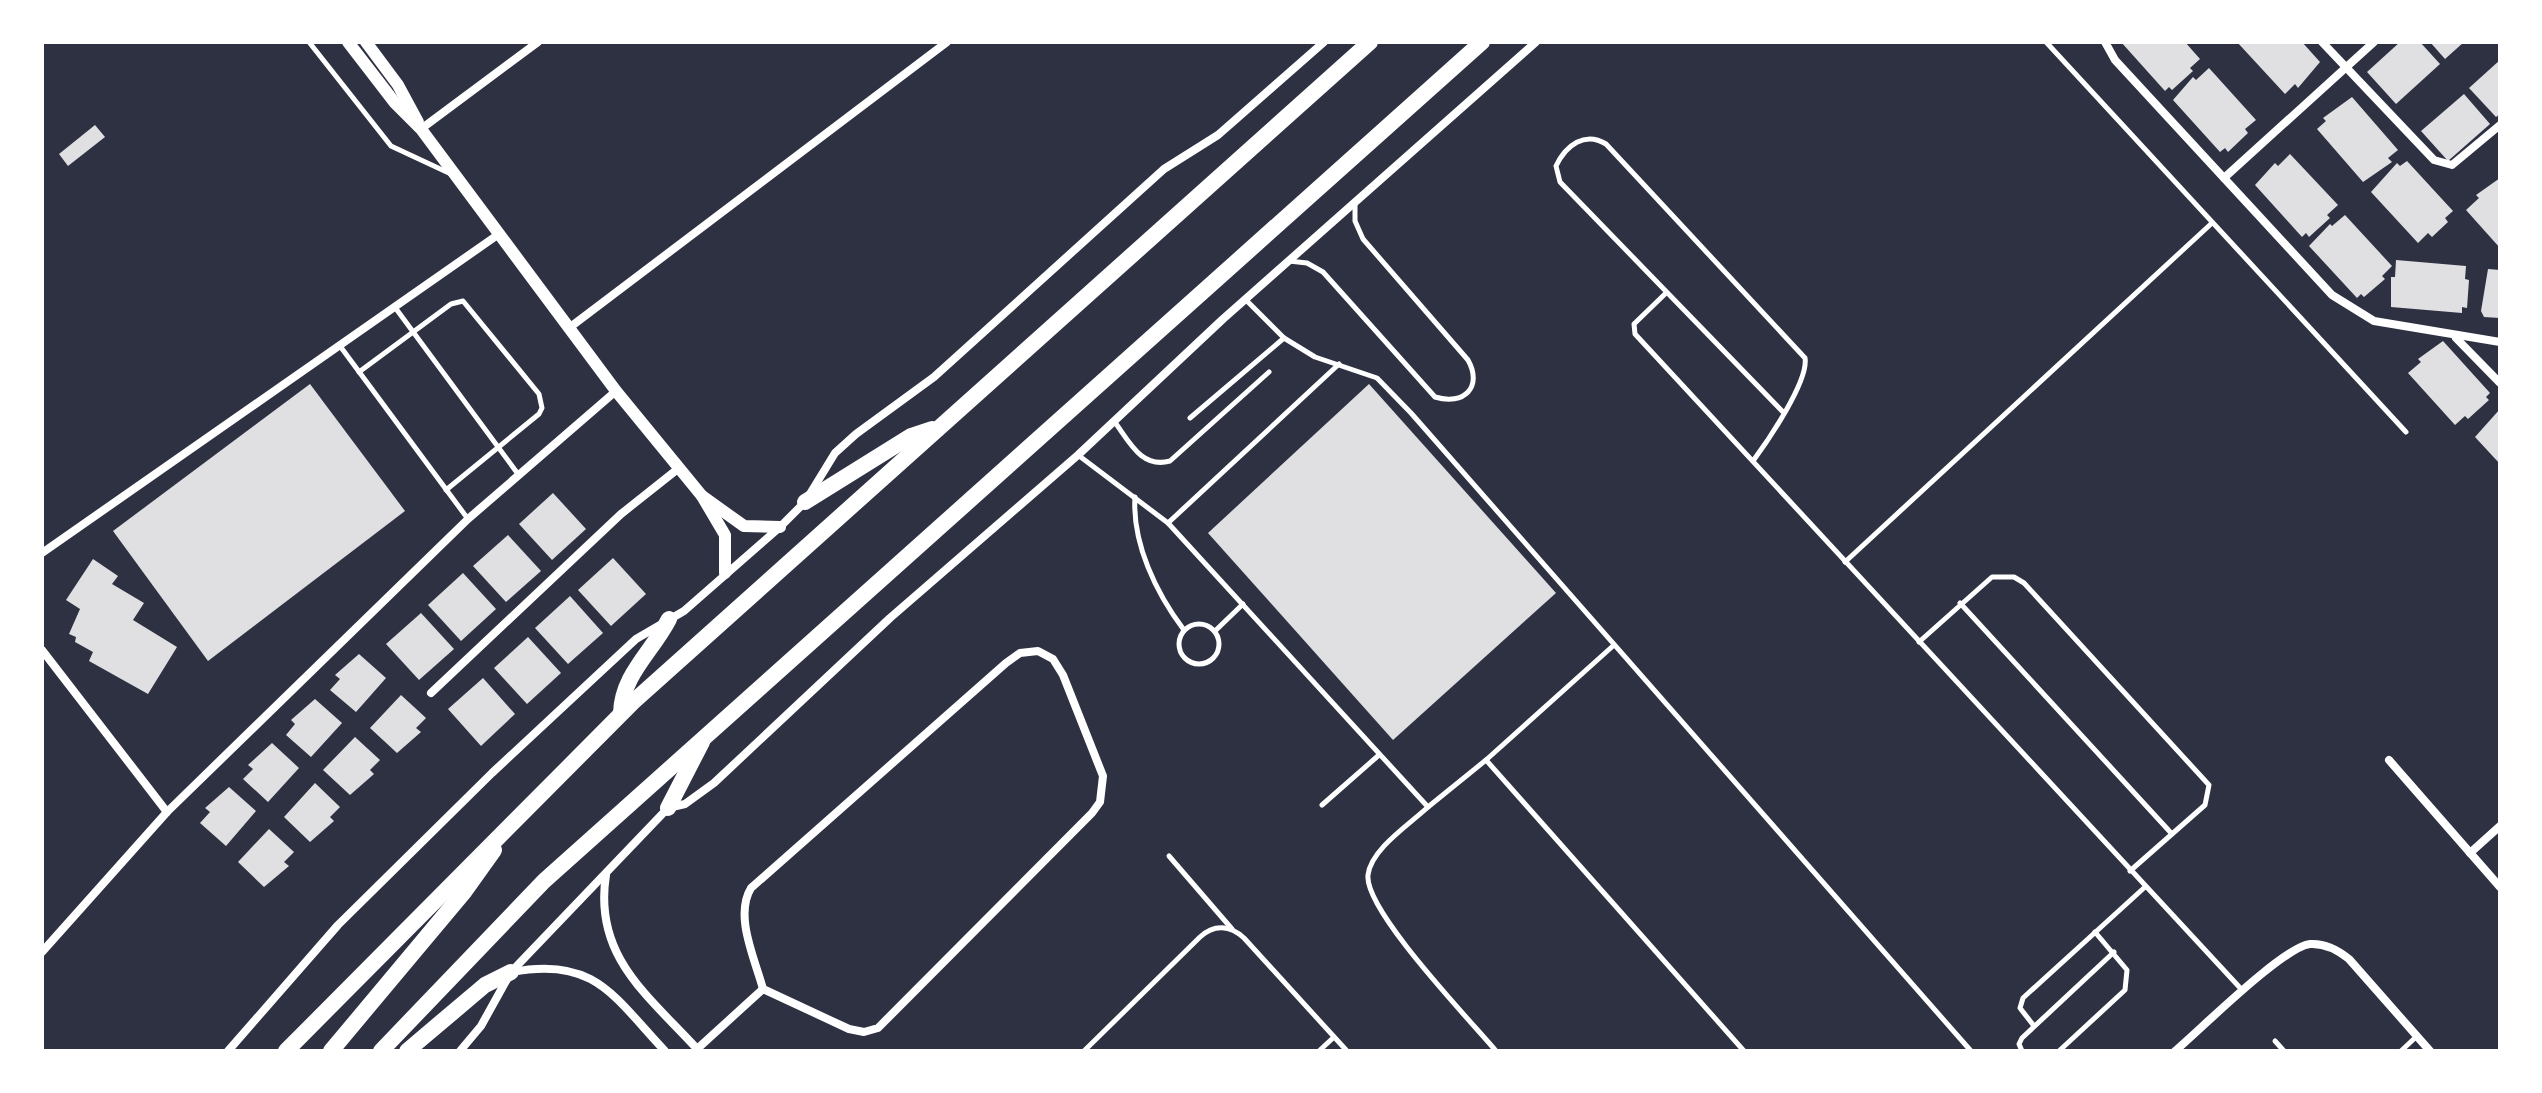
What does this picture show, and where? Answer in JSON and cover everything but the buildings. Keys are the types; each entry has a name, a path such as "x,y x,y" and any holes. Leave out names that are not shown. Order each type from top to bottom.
{"main road":[{"path":"286,1051 621,713 1370,42"},
{"path":"381,1051 521,902 708,730 1482,42"},
{"path":"805,502 911,436 937,429"},
{"path":"621,713 627,679 649,654 669,619"},
{"path":"668,808 708,730"},
{"path":"331,1051 464,892 518,816"},
{"path":"407,1051 485,985 511,972"}],"street":[{"path":"348,42 395,103 421,129"},
{"path":"366,42 398,85 421,129 456,177 616,391 702,496 725,535 725,573"},
{"path":"421,129 538,42"},
{"path":"569,328 947,42"},
{"path":"228,1051 338,925 492,773 636,639 684,611 780,527 805,502 825,467 856,434 934,377 1164,169 1218,135 1324,42"},
{"path":"460,1051 481,1026 511,972 668,808 685,804 714,783 890,618 1078,455 1288,261 1536,42"},
{"path":"2105,42 2115,60 2332,295 2374,321 2500,342"},
{"path":"2322,42 2420,147 2440,163 2452,165 2500,125"},
{"path":"2224,178 2374,42"},
{"path":"42,553 499,234"},
{"path":"2456,337 2500,383"},
{"path":"42,952 167,812 468,519 616,391"},
{"path":"431,693 621,514 679,468"},
{"path":"702,496 744,526 780,527"},
{"path":"42,650 167,812"},
{"path":"1038,651 1053,659 1063,675 1103,776 1100,802 1092,813 878,1028 864,1032 849,1029 763,989 744,914 743,900 751,888 1006,663 1020,653 1038,651"},
{"path":"2389,760 2500,887"},
{"path":"2470,853 2500,826"},
{"path":"606,875 602,909 612,949 634,980 697,1050 763,989"},
{"path":"2175,1051 2296,948 2324,945 2349,959 2430,1051"},
{"path":"511,972 550,966 592,979 608,990 665,1051"}],"lane":[{"path":"309,42 391,146 456,177"},
{"path":"2046,42 2406,432"},
{"path":"1752,461 1772,434 1806,369 1802,354 1606,144 1590,136 1582,138 1560,157 1556,166 1560,182 1783,412"},
{"path":"1288,261 1307,263 1323,272 1435,397 1450,401 1462,397 1472,386 1475,372 1363,239 1355,221 1355,202"},
{"path":"1845,562 2212,223"},
{"path":"1666,293 1634,324 1635,334 2244,992"},
{"path":"1246,300 1284,338 1315,357 1377,378 1411,413 1971,1051"},
{"path":"359,372 451,304 463,301 539,394 542,408 539,414 446,490"},
{"path":"394,306 519,475"},
{"path":"1190,418 1284,338"},
{"path":"339,345 468,519"},
{"path":"1168,523 1339,364"},
{"path":"1114,421 1146,462 1159,464 1170,461 1269,372"},
{"path":"1078,455 1168,523 1428,807"},
{"path":"1135,496 1133,525 1165,605 1184,630"},
{"path":"1919,642 1992,577 2003,575 2024,583 2205,779 2209,799 2130,871"},
{"path":"1960,603 2172,834"},
{"path":"1215,631 1243,604"},
{"path":"1197,624 1215,631 1218,651 1210,661 1197,664 1182,653 1179,641 1184,630 1197,624"},
{"path":"1496,1051 1389,926 1373,898 1368,875 1375,857 1428,807 1486,760 1614,645"},
{"path":"1322,805 1379,755"},
{"path":"1486,760 1744,1051"},
{"path":"1169,856 1347,1051"},
{"path":"2034,1026 2020,1008 2021,1001 2145,887"},
{"path":"1084,1051 1205,932 1219,928 1233,929"},
{"path":"2059,1051 2125,990 2127,970 2095,932"},
{"path":"2022,1051 2019,1040 2114,952"},
{"path":"2401,1051 2417,1036"},
{"path":"1319,1051 1334,1037"},
{"path":"2275,1041 2284,1051"}]}
